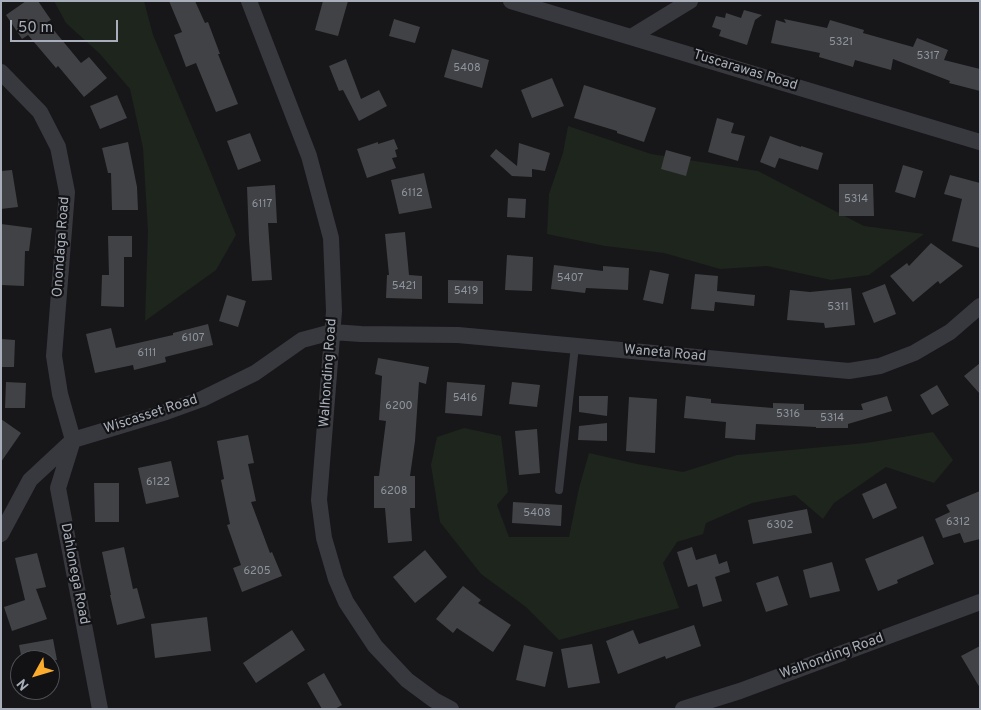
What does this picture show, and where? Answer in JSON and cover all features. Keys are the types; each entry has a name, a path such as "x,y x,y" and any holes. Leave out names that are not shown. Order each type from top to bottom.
{"street":[{"name":"Walhonding Road","path":"249,1 309,156 331,238 334,310 319,500 324,538 336,579 346,602 375,646 407,680 434,700 451,709"},
{"name":"Tuscarawas Road","path":"510,1 980,142"},
{"path":"631,37 690,1"},
{"name":"Onondaga Road","path":"1,72 40,112 58,147 67,192 54,356 60,394 73,440"},
{"name":"Waneta Road","path":"332,332 458,335 849,371 880,366 914,353 950,332 980,306"},
{"name":"Wiscasset Road","path":"1,534 30,480 73,440 202,399 255,373 302,340 332,332"},
{"name":"Dahlonega Road","path":"73,440 58,488 100,709"},
{"name":"Walhonding Road","path":"683,709 980,602"}],"lane":[{"path":"559,490 575,346"}],"shaded area":[{"path":"54,1 144,1 153,35 236,235 216,270 145,321 148,231 143,148 130,89 100,54 66,23"},
{"path":"568,126 651,154 758,171 864,226 924,234 869,275 831,280 767,266 720,269 664,253 605,246 547,234 549,194 563,153"},
{"path":"464,428 501,436 508,492 497,505 509,537 569,537 579,488 589,453 683,472 737,455 866,443 933,432 953,460 934,483 886,467 834,503 823,519 795,495 752,503 706,523 703,534 677,542 663,563 679,608 559,640 526,607 481,574 440,522 431,465 437,437"}],"building":[{"path":"26,1 38,1 51,20 47,22 81,63 89,57 107,78 84,97 28,35 22,39 6,15"},
{"path":"169,1 195,1 205,23 208,22 220,54 218,54 238,104 216,112 196,63 186,67 174,35 182,32"},
{"path":"323,1 348,1 338,36 315,30"},
{"path":"744,10 762,15 755,20 747,45 719,36 721,30 712,27 716,16 725,18 726,13 741,18"},
{"path":"394,19 420,27 415,43 389,36"},
{"path":"784,19 827,28 830,20 864,30 863,33 913,47 917,38 948,50 944,60 980,69 980,91 949,83 950,81 893,59 891,70 855,60 853,67 819,57 820,53 771,43 776,20 786,23"},
{"path":"452,49 489,60 482,88 444,77"},
{"path":"346,59 361,99 379,90 387,106 359,121 343,90 339,91 329,66"},
{"path":"552,78 564,106 532,118 521,90"},
{"path":"584,85 656,108 644,142 617,133 617,131 574,118"},
{"path":"117,95 127,118 100,129 90,106"},
{"path":"717,118 734,123 731,133 745,136 738,161 708,152"},
{"path":"250,133 261,161 238,170 227,141"},
{"path":"770,136 823,153 818,170 779,158 775,168 760,162"},
{"path":"394,139 398,149 395,150 397,157 392,158 396,168 367,178 357,149"},
{"path":"128,142 137,187 138,210 112,210 111,173 108,173 102,148"},
{"path":"519,143 550,153 545,171 532,169 532,177 512,176 490,156 496,149 517,166"},
{"path":"666,150 691,157 686,176 661,169"},
{"path":"903,165 923,171 915,198 895,192"},
{"path":"12,170 18,207 1,209 1,171"},
{"path":"424,173 432,208 399,214 391,180"},
{"path":"950,175 980,183 980,248 952,241 962,199 944,194"},
{"path":"839,184 873,184 874,216 839,216"},
{"path":"275,185 277,223 268,223 272,280 252,281 247,187"},
{"path":"508,198 526,199 525,218 507,217"},
{"path":"1,224 32,228 29,251 25,251 24,286 1,285"},
{"path":"405,232 409,275 422,276 422,299 386,298 387,275 389,275 385,234"},
{"path":"108,236 132,236 132,257 124,257 124,307 101,306 102,275 109,275"},
{"path":"931,243 963,266 940,284 938,281 913,302 890,276 907,263 909,266"},
{"path":"507,255 533,257 532,291 505,290"},
{"path":"554,265 603,271 603,266 629,268 628,290 586,288 585,293 551,289"},
{"path":"650,270 669,274 663,304 643,300"},
{"path":"695,274 718,276 717,291 755,295 754,306 715,302 714,311 691,309"},
{"path":"448,280 483,281 483,304 448,303"},
{"path":"885,284 896,314 874,323 862,293"},
{"path":"851,288 855,325 825,328 824,323 787,320 790,290 810,292"},
{"path":"227,295 246,301 238,327 219,321"},
{"path":"208,324 213,345 165,357 166,362 134,370 133,365 95,373 86,334 111,328 116,348 173,335 173,333"},
{"path":"1,339 15,340 14,367 1,367"},
{"path":"378,358 429,367 426,384 419,382 415,441 410,476 415,476 415,508 410,508 412,541 388,543 385,508 374,508 374,476 379,476 386,421 379,420 382,376 375,374"},
{"path":"980,363 980,394 964,376"},
{"path":"6,382 26,383 25,408 5,408"},
{"path":"447,382 485,385 482,416 445,413"},
{"path":"512,382 540,385 537,407 509,404"},
{"path":"937,385 949,405 932,415 920,395"},
{"path":"579,396 608,396 607,416 579,412"},
{"path":"686,396 711,399 711,403 773,408 773,403 804,404 804,410 863,410 861,404 887,396 892,411 848,424 848,428 756,424 755,440 725,438 726,422 684,418"},
{"path":"629,397 657,399 655,453 626,451"},
{"path":"1,419 21,433 1,462"},
{"path":"607,423 607,441 578,440 579,426"},
{"path":"537,429 540,473 519,475 515,431"},
{"path":"248,435 254,463 248,464 256,501 251,502 270,553 272,552 282,576 242,592 233,568 241,565 227,525 230,524 221,480 224,479 217,441"},
{"path":"171,461 179,497 146,504 138,468"},
{"path":"94,483 119,483 119,522 95,522"},
{"path":"886,483 897,508 873,519 862,494"},
{"path":"980,491 980,539 964,543 960,533 943,538 935,519 950,512 946,505"},
{"path":"513,502 562,505 561,526 512,523"},
{"path":"807,509 812,533 753,544 748,520"},
{"path":"923,536 934,564 897,580 898,583 878,591 865,559"},
{"path":"124,547 133,589 137,588 145,618 117,625 102,552"},
{"path":"692,547 696,560 716,554 719,564 727,561 730,572 715,577 722,601 703,607 697,584 688,587 677,552"},
{"path":"425,550 447,577 415,603 393,577"},
{"path":"37,553 46,587 36,589 47,619 12,631 4,607 25,600 15,558"},
{"path":"832,562 840,591 810,598 803,570"},
{"path":"778,576 788,605 766,612 756,583"},
{"path":"463,586 481,600 478,603 511,625 493,652 457,628 453,633 436,619"},
{"path":"207,617 211,651 155,658 151,624"},
{"path":"694,625 701,646 666,659 665,656 618,674 606,641 633,630 639,644"},
{"path":"292,630 305,650 256,683 243,663"},
{"path":"53,639 55,650 20,650 19,645"},
{"path":"592,644 600,683 568,688 561,649"},
{"path":"524,645 553,652 545,687 516,680"},
{"path":"980,646 980,688 961,656"},
{"path":"324,673 342,705 335,709 322,709 307,683"}]}
